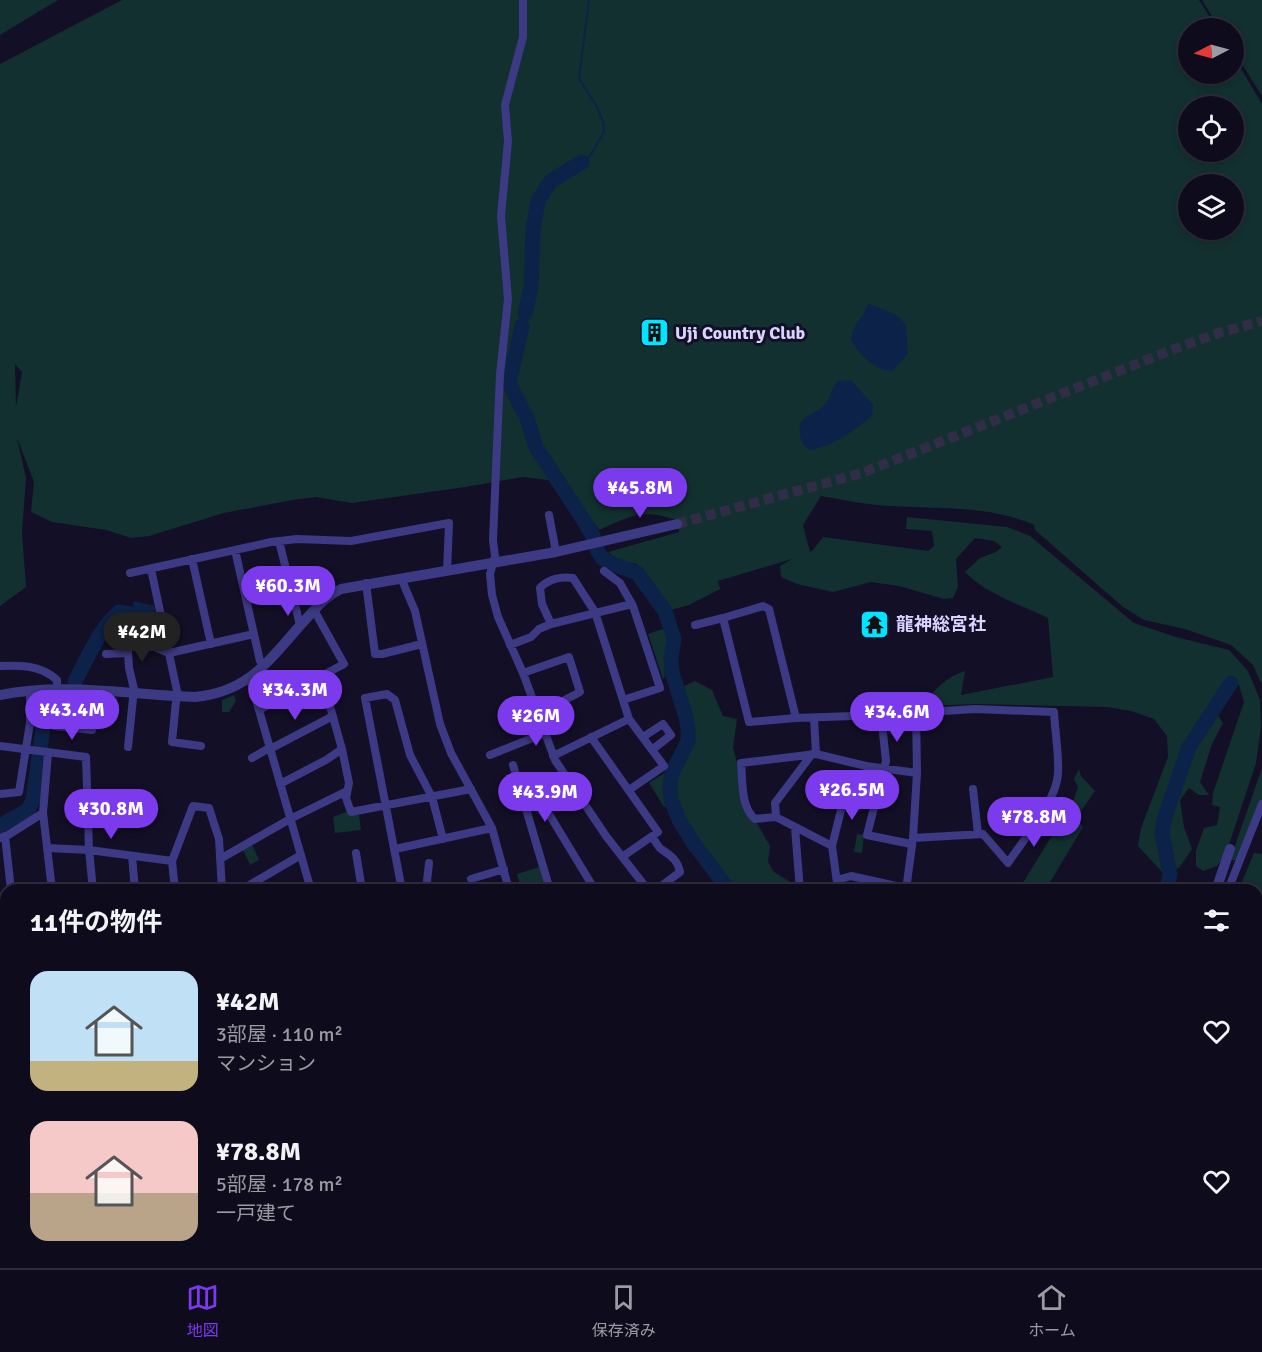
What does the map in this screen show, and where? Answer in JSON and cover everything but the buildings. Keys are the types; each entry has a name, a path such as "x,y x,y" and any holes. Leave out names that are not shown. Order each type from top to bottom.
{"street":[{"path":"523,0 523,37 505,105 508,141 501,216 508,299 500,375 493,540 495,556 490,574 492,595 498,617 523,673 553,756 564,775 643,884"},
{"path":"549,515 556,552"},
{"path":"130,573 279,540 351,541 449,523 447,571"},
{"path":"0,695 30,690 61,689 195,697 217,694 250,679 327,597 341,589 556,552 678,524"},
{"path":"279,540 300,625"},
{"path":"235,550 260,661 264,665"},
{"path":"192,559 211,644"},
{"path":"151,569 177,691 172,742 201,746"},
{"path":"604,571 620,583 632,604 660,688 623,700"},
{"path":"551,624 542,604 540,588 545,582 566,577 573,578 595,612 629,719 664,766 628,790"},
{"path":"401,578 415,611 440,724 450,753 492,828 508,884"},
{"path":"366,583 375,654 422,644"},
{"path":"510,645 531,637 539,629 551,624 632,604"},
{"path":"695,625 763,606 769,609 796,718"},
{"path":"259,710 344,664 314,610"},
{"path":"723,618 749,722 975,709 1054,712 1058,775 1054,789 1008,863 983,834 912,841 867,835 874,800 886,761 881,715"},
{"path":"128,747 134,694 127,636 169,653 254,634"},
{"path":"106,654 128,653"},
{"path":"523,673 569,657 580,692 538,714"},
{"path":"0,666 33,667 43,670 57,680 61,689 62,703 54,726 92,730 96,692"},
{"path":"321,678 342,749 348,783 346,798 351,812 471,789"},
{"path":"250,679 309,884"},
{"path":"0,794 19,792 28,750 30,690"},
{"path":"401,884 365,698 387,694 395,700 410,755 432,796 443,839"},
{"path":"909,884 917,773 916,712"},
{"path":"252,758 333,716"},
{"path":"776,817 775,803 814,754 813,718"},
{"path":"553,756 629,719"},
{"path":"643,737 663,724 671,735 652,749"},
{"path":"490,755 545,733"},
{"path":"591,737 658,832 622,857"},
{"path":"0,746 86,757 92,884"},
{"path":"280,784 342,749"},
{"path":"47,753 43,813 51,884"},
{"path":"832,846 776,817 755,819 751,816 745,802 741,763 814,754 917,773"},
{"path":"513,765 548,884"},
{"path":"521,789 532,786 591,884"},
{"path":"973,789 978,834"},
{"path":"220,859 290,819 347,791"},
{"path":"838,884 832,846 845,794 874,800"},
{"path":"1230,884 1262,804"},
{"path":"175,884 172,861 193,806 209,808 219,839 222,884"},
{"path":"10,884 3,837 43,813"},
{"path":"394,849 492,828"},
{"path":"795,828 800,884"},
{"path":"652,837 661,849 669,852 680,868 680,872 664,884"},
{"path":"47,848 89,850 172,861"},
{"path":"1218,884 1230,849"},
{"path":"356,853 361,884"},
{"path":"251,884 301,855"},
{"path":"132,856 134,884"},
{"path":"427,884 429,863"},
{"path":"471,879 504,869"},
{"path":"839,884 850,876 886,884"}],"green space":[{"path":"0,0 58,0 0,35"},
{"name":"Uji Country Club","path":"122,0 1199,0 1211,18 1178,18 1178,84 1244,84 1244,74 1262,104 1262,685 1253,665 1231,645 1185,629 1144,620 1123,607 1035,530 1034,525 1015,518 976,510 877,505 821,496 803,525 810,552 823,537 928,551 934,546 932,531 906,529 907,517 1007,527 1030,536 1134,623 1176,637 1229,650 1248,671 1260,700 1261,727 1256,763 1226,854 1217,866 1203,871 1196,866 1196,851 1204,828 1217,825 1220,807 1212,805 1213,793 1244,702 1239,685 1225,689 1212,706 1223,723 1212,744 1200,782 1209,795 1199,795 1189,788 1180,800 1184,827 1192,849 1179,868 1163,873 1138,846 1141,828 1168,757 1167,736 1154,719 1131,711 1106,707 977,704 924,706 941,684 965,671 961,695 1053,677 1048,618 993,593 965,572 980,558 1002,547 994,541 975,538 956,559 958,587 953,598 944,599 899,586 871,582 833,592 797,584 781,577 780,566 792,559 718,581 720,589 689,605 671,610 637,564 619,561 608,552 679,532 677,520 665,516 636,515 599,530 564,482 523,477 352,503 316,497 224,513 149,536 131,538 106,530 52,522 31,512 34,482 17,438 26,478 22,533 26,587 0,606 0,64","holes":["15,364 22,372 16,407"]},
{"path":"1202,0 1262,0 1262,96 1244,67 1244,18 1213,18"},
{"path":"665,628 665,677 663,679 648,634"},
{"path":"695,681 712,690 723,716 737,719 733,748 738,766 743,808 758,825 770,846 768,862 774,872 793,884 729,884 682,817 675,791 678,768 691,746 690,721 682,687"},
{"path":"234,695 236,701 229,712 222,712 222,700"},
{"path":"1262,768 1262,802 1237,860 1230,860"},
{"path":"1079,769 1081,776 1095,791 1076,818 1083,827 1049,884 1022,884 1073,802 1078,787 1074,779"},
{"path":"669,770 667,796 669,804 664,807 649,783"},
{"path":"346,812 350,815 359,815 361,830 335,833 333,817"},
{"path":"857,834 864,835 862,853 854,852"},
{"path":"252,845 259,860 250,865 243,850"},
{"path":"1254,853 1262,854 1262,884 1241,884"},
{"path":"539,867 544,884 520,884 517,874"}],"water":[{"path":"868,303 896,315 906,324 908,354 892,371 873,365 851,341"},
{"path":"840,380 852,381 873,405 872,416 835,441 810,450 801,440 801,423 825,404 834,385"},
{"path":"134,601 154,606 160,631 137,636 127,633"}],"waterway":[{"path":"582,162 590,156 604,132 603,122 596,105 579,79 589,0"},
{"path":"525,313 531,288 533,229 538,201 551,181 582,162"},
{"path":"522,326 509,383 527,418 536,447 593,536 603,559 637,573 665,611 674,639 671,658 672,672 688,729 688,741 672,773 671,800 679,820 694,844 724,884"},
{"path":"75,681 105,627 119,612 131,614"},
{"path":"1168,884 1170,874 1162,833 1165,817 1189,747 1231,683"},
{"path":"0,826 28,810 33,800 46,708 56,699"}],"tunnel":[{"path":"677,524 862,473 1182,346 1262,321"}],"place":[{"name":"Uji Country Club","path":"654,333"},
{"name":"龍神総宮社","path":"875,624"}]}
